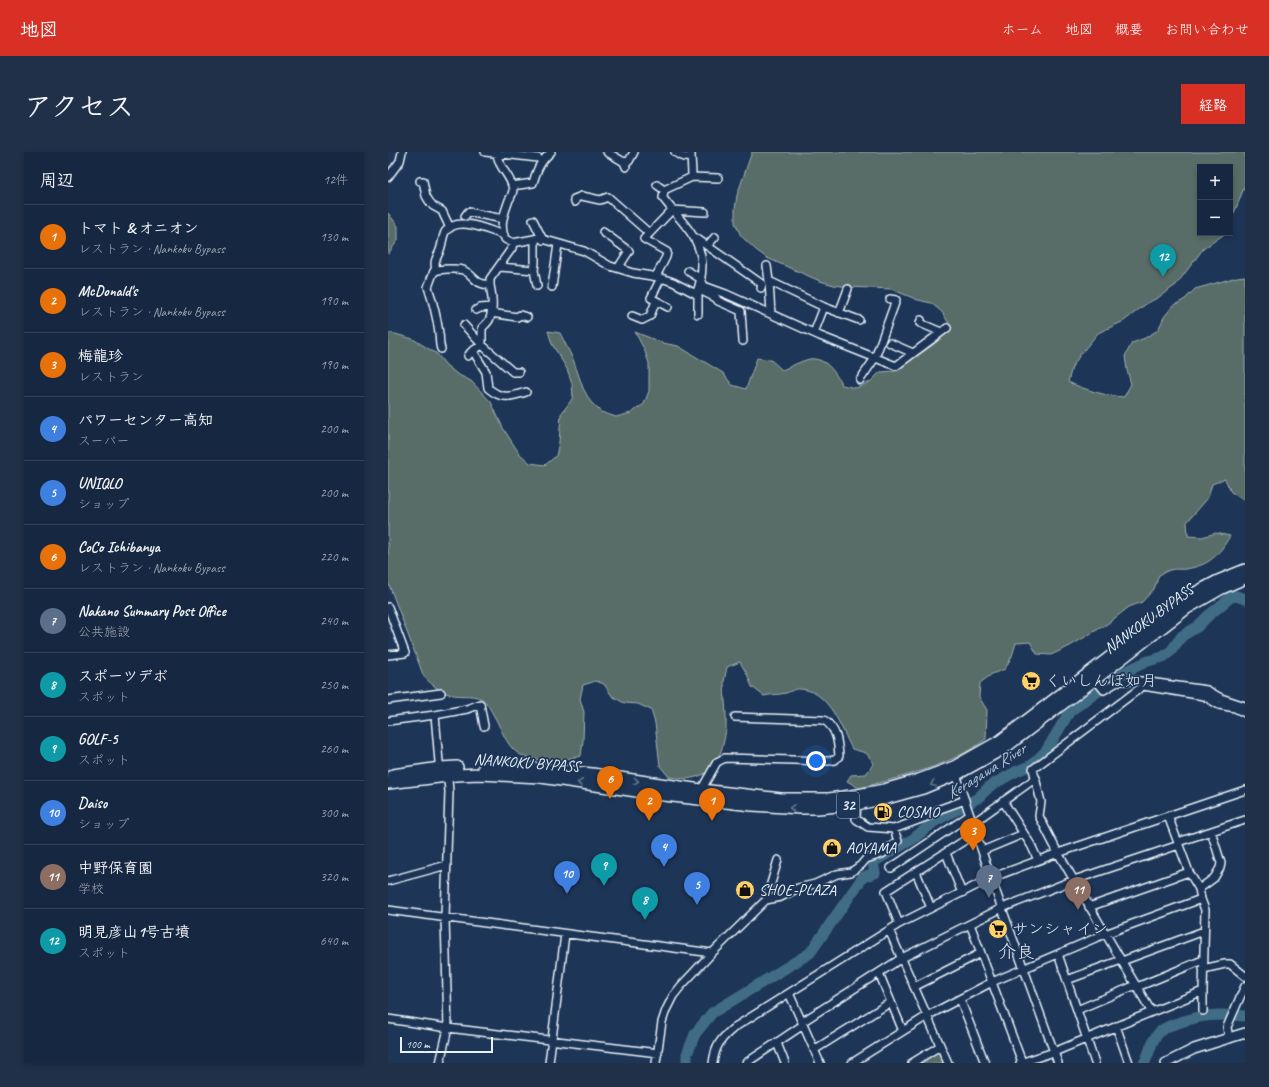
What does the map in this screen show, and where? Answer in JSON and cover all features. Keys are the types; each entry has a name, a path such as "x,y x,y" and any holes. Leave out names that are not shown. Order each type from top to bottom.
{"highway":[{"name":"NANKOKU BYPASS","path":"955,771 1000,741 1139,635 1182,600 1218,581 1245,570"},
{"name":"NANKOKU BYPASS","path":"388,776 443,772 541,777 624,790 700,794 782,807 818,808 858,800 887,798 923,788 1004,748 1187,608 1222,588 1245,578"},
{"name":"NANKOKU BYPASS","path":"388,783 443,772"}],"main road":[{"path":"1166,1063 1194,1049 1245,1033"}],"street":[{"path":"388,177 400,161 402,152"},
{"path":"485,152 538,158"},
{"path":"512,186 533,183 538,167 543,159 551,152"},
{"path":"607,152 625,164 629,161 634,152"},
{"path":"675,152 685,158 691,155 692,177"},
{"path":"497,153 502,168 511,181 513,191 501,223 506,239 513,243 536,239 544,240 584,251 610,266 626,271 659,277 674,282 697,294 741,310 743,341"},
{"path":"664,190 692,177 718,178"},
{"path":"420,181 423,181 426,196 429,201 433,206 442,211 450,228"},
{"path":"657,184 664,190"},
{"path":"664,190 663,198 696,238 762,284 761,288"},
{"path":"575,202 574,199 582,196 600,200 608,197 649,233"},
{"path":"668,307 651,298 667,252 644,238 672,210 705,212"},
{"path":"465,216 468,212 503,219"},
{"path":"533,220 544,240"},
{"path":"436,271 434,262 440,251 445,233 450,228 464,224 504,235"},
{"path":"603,232 629,251 620,265 626,271"},
{"path":"707,246 715,237"},
{"path":"696,238 701,253 703,282 702,291 716,298 718,301"},
{"path":"536,239 534,270 537,286"},
{"path":"482,345 482,328 490,320 492,310 490,279 500,267 512,248 513,243"},
{"path":"552,287 558,244"},
{"path":"768,266 771,314"},
{"path":"500,267 534,270"},
{"path":"441,349 439,344 440,335 428,287 434,271 440,269 462,269 476,281 490,285"},
{"path":"688,271 703,282 771,314 896,366 944,330 920,323 921,320"},
{"path":"769,281 824,307 859,320"},
{"path":"698,314 697,294 703,282"},
{"path":"840,313 848,289"},
{"path":"860,380 875,358 896,300 890,299"},
{"path":"632,316 642,320 650,316 656,301"},
{"path":"814,333 824,307"},
{"path":"476,310 480,308 517,317 520,315 527,317"},
{"path":"464,325 482,345 513,372 519,372"},
{"path":"890,343 913,353"},
{"path":"482,345 471,353 486,372 488,388 494,393 508,397 526,392"},
{"path":"388,607 390,616 405,653 388,655"},
{"path":"1095,679 1104,690 1119,681 1142,681 1208,690 1221,698 1245,706"},
{"path":"1151,1011 1089,907 1039,816 1041,802 1036,778 1032,770 1143,686 1204,696 1219,704 1235,708 1245,713"},
{"path":"388,700 440,693"},
{"path":"388,721 435,715 467,709 480,704 484,726"},
{"path":"435,715 439,762 448,779 449,792 445,918 448,1028 440,1063"},
{"path":"700,794 717,762 725,758 828,761 835,760 839,756 836,732 824,720 735,716"},
{"path":"955,771 991,878 1058,1063"},
{"path":"973,822 1036,778"},
{"path":"713,1063 717,1047 726,1034 734,1027 899,924 991,878 1176,812 1245,790"},
{"path":"858,800 856,819 859,822 868,827 894,829 929,816 940,809 967,807"},
{"path":"1003,801 1031,845 1038,860"},
{"path":"891,868 967,807"},
{"path":"1168,816 1189,872 1199,889 1200,899 1205,910 1203,1011"},
{"path":"746,1063 902,958 1002,908 1074,880 1245,820"},
{"path":"766,900 781,897 798,888 815,884 837,874 851,872 861,865 866,859 882,854 898,841 894,829"},
{"path":"1199,889 1214,878 1220,868 1221,863 1211,831"},
{"path":"899,924 886,891 976,833"},
{"path":"982,851 1023,834"},
{"path":"946,853 962,893"},
{"path":"656,1063 662,1022 673,996 712,953 766,900 778,860"},
{"path":"388,881 447,865"},
{"path":"916,872 931,908"},
{"path":"1089,907 1189,872"},
{"path":"852,1063 927,1016 992,982 1105,934 1200,899"},
{"path":"388,910 712,953"},
{"path":"970,924 1021,1063 1054,1052 1203,991"},
{"path":"889,930 948,1063"},
{"path":"1066,980 1204,931"},
{"path":"549,1063 565,934"},
{"path":"914,986 981,953"},
{"path":"1058,954 1095,1063"},
{"path":"1077,1010 1203,960"},
{"path":"1203,969 1230,964 1245,976"},
{"path":"879,973 904,1031"},
{"path":"1228,1038 1227,1029 1245,986"},
{"path":"789,993 820,1063"},
{"path":"960,999 985,1063"},
{"path":"814,1050 891,1002"},
{"path":"388,1019 448,1028 658,1053"},
{"path":"1116,1026 1129,1063"},
{"path":"777,1043 786,1063"},
{"path":"912,1063 940,1046"}],"green space":[{"path":"752,152 1245,152 1245,185 1233,215 1233,164 1197,164 1197,236 1222,236 1203,249 1176,285 1146,304 1124,321 1098,333 1072,367 1068,382 1096,392 1124,397 1131,384 1125,356 1132,343 1145,338 1158,330 1164,317 1173,306 1185,299 1195,289 1245,276 1245,501 1231,492 1225,479 1212,484 1208,498 1187,522 1188,536 1202,537 1216,533 1230,536 1217,554 1207,562 1186,569 1172,569 1159,575 1154,589 1142,602 1129,607 1107,624 1070,646 1051,655 1037,654 1030,642 1016,643 1012,656 1005,669 992,674 980,683 979,697 987,710 986,739 957,756 925,770 859,788 847,781 851,775 866,774 874,763 866,753 852,749 833,712 826,703 819,696 810,691 800,689 783,694 764,696 752,687 740,662 727,667 724,682 726,728 723,743 718,758 709,770 703,774 689,778 669,777 660,766 655,723 651,710 638,704 624,703 612,696 604,684 596,681 583,685 580,699 584,712 581,756 555,760 526,757 518,753 509,744 484,700 473,696 455,695 443,692 424,677 388,582 388,332 413,339 437,354 446,365 457,374 471,381 491,402 503,428 519,453 530,463 545,465 556,456 559,442 561,414 573,397 572,383 567,369 552,344 548,331 560,333 573,359 583,388 590,401 601,412 616,417 631,413 644,404 649,391 649,363 644,349 635,332 663,343 678,346 723,373 732,385 746,389 757,358 771,360 782,370 809,359 820,360 829,366 842,385 856,388 870,382 880,372 895,371 933,345 952,329 942,312 931,303 918,300 891,289 834,285 820,281 767,258 741,236 735,223 737,195"},
{"path":"388,213 398,226 398,240 388,254"},
{"path":"936,1050 939,1051 944,1063 916,1063"}],"waterway":[{"name":"Keragawa River","path":"1104,686 1111,680 1129,670 1148,661 1163,657 1171,651 1182,636 1197,627 1231,597 1236,596 1245,599"},
{"name":"Keragawa River","path":"687,1063 687,1054 695,1034 712,1013 810,953 863,877 875,873 873,862 913,839 934,822 978,798 990,786 1017,771 1032,765 1046,751 1070,711 1100,690"},
{"path":"1144,1063 1155,1038 1167,1027 1202,1017 1217,1015 1245,1016"}],"place":[{"name":"明見彦山1号古墳","path":"1163,277"},
{"name":"くいしんぼ如月","path":"1031,681"},
{"name":"CoCo Ichibanya","path":"610,799"},
{"name":"COSMO","path":"883,812"},
{"name":"McDonald's","path":"649,821"},
{"name":"トマト & オニオン","path":"712,821"},
{"name":"AOYAMA","path":"832,848"},
{"name":"梅龍珍","path":"973,851"},
{"name":"パワーセンター高知","path":"664,867"},
{"name":"GOLF-5","path":"604,886"},
{"name":"SHOE-PLAZA","path":"745,890"},
{"name":"Daiso","path":"567,894"},
{"name":"Nakano Summary Post Office","path":"989,898"},
{"name":"UNIQLO","path":"697,905"},
{"name":"中野保育園","path":"1078,910"},
{"name":"スポーツデボ","path":"645,920"},
{"name":"サンシャイン","path":"998,929"}],"district":[{"name":"介良","path":"1016,952"}]}
